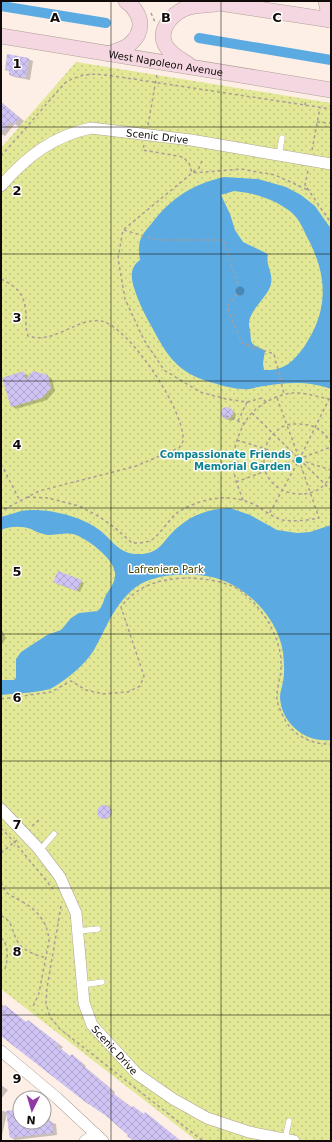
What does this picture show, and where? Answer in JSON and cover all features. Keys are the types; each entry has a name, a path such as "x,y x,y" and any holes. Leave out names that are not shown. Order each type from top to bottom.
{"main road":[{"path":"109,54 128,46 139,31 141,22 136,12 126,1"},
{"path":"193,67 174,55 165,46 163,36 165,25 173,16 185,8 212,2 331,20 326,1"},
{"name":"West Napoleon Avenue","path":"1,36 331,90"}],"street":[{"name":"Scenic Drive","path":"1,186 28,158 56,139 77,131 91,128 191,140 331,164"},
{"name":"Scenic Drive","path":"1,809 40,850 60,877 76,913 84,1003 92,1025 137,1074 173,1099 208,1118 249,1132 290,1140"},
{"path":"1,1051 57,1098 100,1138"},
{"path":"85,1141 100,1138"}],"lane":[{"path":"279,155 282,138"},
{"path":"40,850 54,834"},
{"path":"78,931 98,929"},
{"path":"82,984 102,982"},
{"path":"289,1121 290,1140"}],"path":[{"path":"1,156 65,83 74,77 89,74 120,76 331,109"},
{"path":"305,105 306,99"},
{"path":"317,122 330,124"},
{"path":"203,158 199,168 123,230 118,258 126,299 144,340 164,370 200,392 226,399 247,402 262,398 266,402"},
{"path":"192,173 241,168 275,175 308,190"},
{"path":"123,230 157,240 223,240 238,285"},
{"path":"1,280 13,286 22,295 26,308 26,330 28,336 34,338 45,338 90,321 102,321 117,329 134,344 153,371 170,399 183,433 183,441 179,448 168,453 136,466 39,491 1,511"},
{"path":"237,294 227,307 242,343 274,354 284,394"},
{"path":"244,500 236,482 233,457 237,440 252,413 266,402 277,398 280,395 295,392 330,400 300,460 269,514"},
{"path":"26,497 48,498 80,506 114,527 132,544 153,539 177,513 194,504 213,499 230,497 244,500 283,520 304,521 319,518 300,460 277,398"},
{"path":"238,421 247,402"},
{"path":"252,413 331,490"},
{"path":"226,416 245,424"},
{"path":"331,443 322,431 316,427 293,423 279,428 273,434 264,449 264,472 270,481 289,494 303,494 311,492 324,484 331,474"},
{"path":"237,440 331,470"},
{"path":"236,482 300,460 331,447"},
{"path":"1,464 20,501"},
{"path":"1,699 51,692 71,681 86,690 103,694 128,692 140,686 144,676 121,607 130,596 140,589 160,581 198,578 223,584 240,591 265,617 278,643 282,662 277,700 286,721 300,736 309,740 331,744"},
{"path":"1,882 4,890 9,895 20,900 36,912 45,923 49,934 39,993 32,1009"},
{"path":"1,916 4,916 13,927 17,940 21,946 33,954 46,958"},
{"path":"1,938 4,940 7,947 7,963 5,969 1,970"}],"green space":[{"name":"Lafreniere Park","path":"76,62 331,103 331,1141 197,1141 1,989 1,148"}],"water":[{"path":"224,177 258,179 286,187 301,195 315,206 331,229 331,389 307,383 261,386 250,389 233,388 221,385 194,376 185,371 171,358 159,340 141,306 132,278 133,268 140,260 140,241 144,232 159,214 175,199 193,188","holes":["234,191 271,200 285,207 294,215 299,221 314,251 322,279 323,293 321,306 318,320 312,333 296,357 283,367 277,369 264,370 263,363 265,351 252,343 249,326 251,315 270,287 271,274 267,258 268,254 243,242 235,230 230,214 221,195"]},
{"path":"230,508 250,515 277,530 297,533 310,532 331,525 331,740 321,740 304,735 290,723 285,715 281,706 280,697 284,674 283,652 274,625 265,613 245,592 219,579 206,576 179,575 160,577 151,579 136,587 122,601 111,617 90,656 70,676 52,688 42,691 1,695 1,680 14,680 16,678 16,659 21,652 47,635 61,630 71,618 79,613 98,611 115,579 115,573 114,568 106,556 81,537 72,534 47,535 31,529 20,527 12,527 1,530 1,517 21,511 31,510 41,510 63,514 85,521 94,526 126,552 144,554 156,550 177,528 189,519 208,511"}],"building":[{"path":"7,54 29,58 26,78 9,75 9,71 5,70"},
{"path":"1,102 20,118 14,125 10,122 1,133"},
{"path":"24,371 26,379 33,371 48,375 51,388 42,398 11,407 2,378"},
{"path":"225,407 229,407 233,413 229,419 225,419 221,415 221,411"},
{"path":"58,571 82,580 77,591 53,582"},
{"path":"101,805 107,805 111,809 111,815 107,819 101,819 97,815 97,809"},
{"path":"5,1005 26,1022 28,1020 59,1044 57,1046 70,1056 72,1054 82,1063 81,1064 111,1089 110,1091 132,1108 133,1106 144,1114 145,1112 181,1141 134,1141 127,1136 128,1135 105,1115 84,1101 1,1036 1,1009"},
{"path":"12,1110 12,1130 52,1130 52,1121 53,1133 10,1138 6,1111"}],"waterway":[{"path":"1,6 106,23"},
{"path":"199,38 331,60"}],"place":[{"name":"Compassionate Friends Memorial Garden","path":"299,460"}]}
